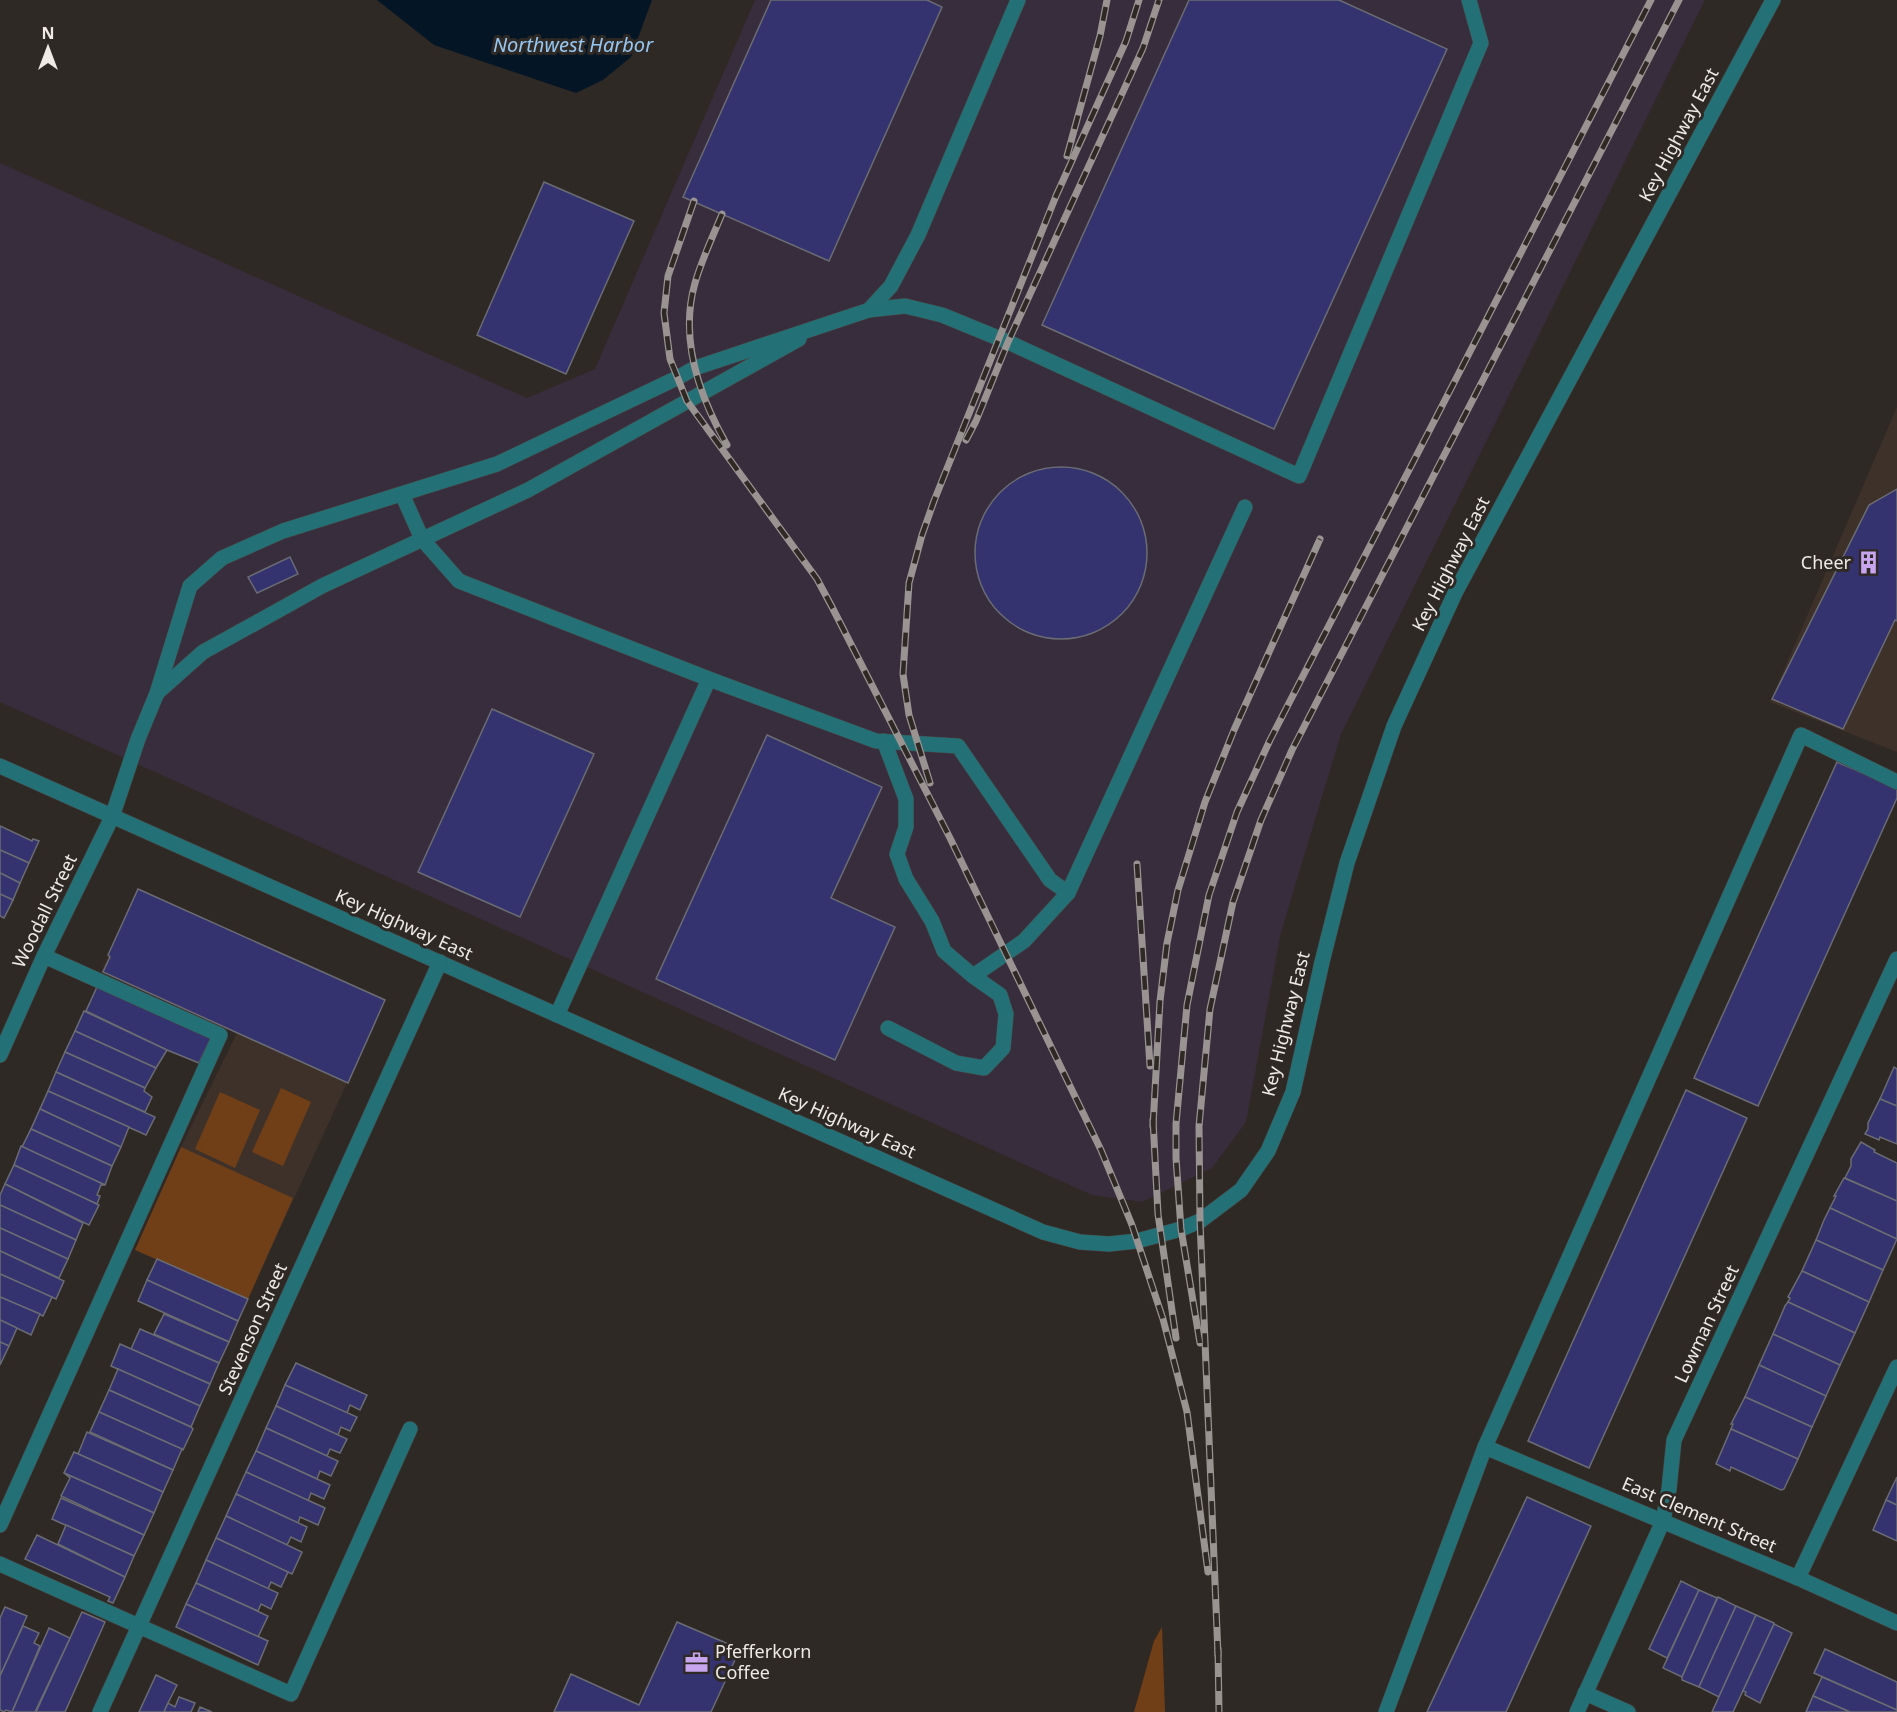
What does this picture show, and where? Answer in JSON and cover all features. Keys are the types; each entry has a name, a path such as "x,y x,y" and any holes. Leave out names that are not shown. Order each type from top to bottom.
{"street":[{"path":"869,310 891,286 918,234 1018,0"},
{"path":"157,693 203,652 322,586 528,490 832,321 869,310 905,306 942,315 1008,342 1299,476 1481,42 1469,0"},
{"name":"Key Highway East","path":"0,766 1043,1232 1109,1244 1137,1241 1181,1229 1200,1221 1241,1190 1268,1151 1293,1092 1347,863 1399,716 1455,593 1773,0"},
{"name":"Woodall Street","path":"0,1055 44,956 112,817 138,739 157,693 190,586 222,558 283,531 496,464 694,368 832,321"},
{"path":"402,494 422,539 459,581 709,679 876,741 958,746 1050,880 1068,893"},
{"path":"972,976 1024,941 1068,893 1245,507"},
{"path":"557,1015 709,679"},
{"path":"1386,1712 1485,1447 1801,735 1897,782"},
{"path":"884,741 906,799 906,827 897,854 906,879 932,921 944,951 972,976 1000,995 1006,1014 1003,1048 984,1068 956,1063 888,1028"},
{"path":"0,1525 220,1035 44,956"},
{"name":"Lowman Street","path":"1577,1712 1663,1521 1674,1440 1897,959"},
{"name":"Stevenson Street","path":"100,1712 440,962"},
{"path":"1798,1578 1897,1367"},
{"path":"0,1564 291,1694 410,1429"},
{"name":"East Clement Street","path":"1485,1447 1798,1578 1897,1623"},
{"path":"1585,1693 1628,1712"}],"shaded area":[{"path":"755,0 1705,0 1341,734 1281,932 1246,1122 1212,1168 1142,1202 1092,1195 0,702 0,163 527,398 595,369"},
{"name":"Cheer","path":"1897,407 1897,752 1770,702"},
{"path":"138,889 385,1000 248,1299 135,1250 181,1147 237,1033 101,972"},
{"path":"281,1088 311,1102 283,1166 252,1152"},
{"path":"220,1092 260,1110 235,1168 195,1149"},
{"path":"181,1147 293,1198 248,1299 135,1250"},
{"path":"1162,1627 1165,1712 1134,1712 1154,1641"}],"water":[{"name":"Northwest Harbor","path":"377,0 652,0 631,57 603,80 576,93 434,45"}],"building":[{"path":"771,0 927,0 942,7 829,261 683,197"},
{"path":"1189,0 1339,0 1447,49 1274,429 1042,325"},
{"path":"544,182 634,221 566,374 477,335"},
{"path":"1061,467 1094,474 1122,492 1140,520 1147,553 1140,586 1122,614 1094,632 1061,639 1028,632 1000,614 982,586 975,553 982,520 1000,492 1028,474"},
{"name":"Cheer","path":"1897,489 1897,621 1895,620 1843,729 1772,699 1869,505"},
{"path":"290,557 298,574 257,593 248,577"},
{"path":"492,709 594,754 520,917 418,872"},
{"path":"767,735 882,787 831,898 895,927 835,1060 656,979"},
{"path":"1837,762 1897,788 1897,798 1758,1106 1694,1078"},
{"path":"0,826 32,841 33,839 39,841 29,863 0,850"},
{"path":"0,850 29,863 20,883 0,873"},
{"path":"0,873 20,883 13,900 0,894"},
{"path":"138,889 385,1000 348,1083 103,972 110,957 108,955"},
{"path":"0,894 13,900 4,918 0,916"},
{"path":"97,987 211,1038 199,1063 86,1011"},
{"path":"84,1011 167,1050 156,1068 75,1031"},
{"path":"75,1031 156,1068 145,1088 65,1052"},
{"path":"65,1052 145,1088 144,1091 152,1097 145,1112 56,1072"},
{"path":"1894,1067 1897,1069 1897,1106 1880,1099"},
{"path":"56,1072 155,1117 146,1135 48,1091"},
{"path":"1686,1090 1747,1118 1589,1468 1528,1441"},
{"path":"48,1091 129,1127 121,1147 40,1109"},
{"path":"1880,1099 1897,1106 1897,1144 1865,1134"},
{"path":"40,1109 121,1147 112,1166 31,1129"},
{"path":"31,1129 112,1166 105,1185 22,1147"},
{"path":"1861,1142 1875,1150 1874,1152 1897,1163 1897,1201 1845,1178 1851,1166 1851,1159"},
{"path":"21,1146 105,1185 101,1185 97,1195 100,1196 97,1204 14,1165"},
{"path":"14,1165 99,1205 89,1225 5,1184"},
{"path":"1844,1178 1897,1201 1897,1239 1830,1208"},
{"path":"5,1184 83,1223 76,1240 0,1205 0,1195"},
{"path":"0,1205 76,1240 68,1259 0,1228"},
{"path":"1830,1208 1897,1239 1883,1270 1816,1240"},
{"path":"0,1228 68,1259 59,1278 0,1251"},
{"path":"1816,1240 1883,1270 1869,1302 1802,1271"},
{"path":"0,1251 64,1281 56,1299 0,1274"},
{"path":"157,1259 248,1299 238,1321 147,1280"},
{"path":"1802,1271 1869,1302 1855,1333 1788,1302 1790,1298 1788,1297"},
{"path":"0,1274 52,1297 43,1316 0,1297"},
{"path":"147,1280 238,1321 229,1342 138,1301"},
{"path":"0,1297 40,1314 31,1335 0,1320"},
{"path":"1788,1302 1855,1333 1840,1365 1773,1334"},
{"path":"164,1314 229,1342 219,1363 154,1334"},
{"path":"0,1320 17,1328 9,1346 0,1342"},
{"path":"140,1329 219,1363 210,1384 131,1349"},
{"path":"1773,1334 1840,1365 1826,1396 1759,1365"},
{"path":"0,1342 9,1346 0,1365"},
{"path":"120,1344 210,1384 200,1406 111,1366"},
{"path":"296,1363 367,1395 360,1410 350,1405 347,1413 285,1385"},
{"path":"1759,1365 1826,1396 1812,1427 1745,1397"},
{"path":"118,1369 200,1406 191,1427 109,1390"},
{"path":"285,1385 357,1417 350,1431 341,1427 338,1435 276,1406"},
{"path":"109,1390 191,1427 193,1429 183,1450 99,1412"},
{"path":"1745,1397 1812,1427 1798,1459 1731,1429 1733,1424 1731,1424"},
{"path":"276,1406 347,1439 340,1453 330,1449 327,1456 266,1428"},
{"path":"99,1412 182,1449 173,1470 90,1432"},
{"path":"266,1428 338,1461 331,1476 320,1471 317,1479 256,1451"},
{"path":"1731,1429 1798,1459 1784,1489 1781,1490 1731,1467 1730,1471 1716,1464"},
{"path":"87,1432 173,1470 163,1492 78,1454"},
{"path":"256,1451 330,1485 324,1499 311,1493 308,1501 246,1472"},
{"path":"74,1452 163,1492 154,1513 64,1473"},
{"path":"246,1472 325,1508 318,1525 300,1517 298,1523 236,1494"},
{"path":"64,1473 154,1513 144,1535 61,1496 70,1478"},
{"path":"1897,1477 1897,1505 1886,1500"},
{"path":"236,1494 307,1527 301,1542 291,1537 287,1545 226,1516"},
{"path":"1527,1497 1591,1526 1506,1712 1427,1712"},
{"path":"61,1498 144,1535 134,1556 52,1519"},
{"path":"1886,1500 1897,1505 1897,1541 1873,1530"},
{"path":"226,1516 302,1552 292,1574 216,1538"},
{"path":"66,1525 134,1556 125,1577 58,1544"},
{"path":"37,1535 125,1577 113,1603 108,1601 110,1597 25,1559"},
{"path":"216,1538 288,1572 281,1587 271,1582 268,1589 206,1560"},
{"path":"206,1560 278,1593 271,1609 261,1604 258,1611 196,1583"},
{"path":"1681,1581 1699,1590 1667,1658 1649,1649"},
{"path":"196,1583 268,1616 258,1637 186,1604"},
{"path":"1699,1590 1717,1598 1682,1677 1663,1668"},
{"path":"1718,1597 1736,1606 1699,1687 1682,1680 1682,1677"},
{"path":"186,1604 268,1641 258,1665 176,1627"},
{"path":"1736,1606 1756,1615 1719,1697 1699,1687"},
{"path":"5,1607 27,1616 0,1676 0,1618"},
{"path":"82,1612 105,1622 65,1712 36,1712"},
{"path":"1756,1615 1774,1624 1733,1712 1712,1712"},
{"name":"Pfefferkorn Coffee","path":"677,1622 740,1649 711,1712 554,1712 571,1674 639,1705"},
{"path":"1774,1624 1792,1633 1760,1703 1745,1695 1746,1692 1743,1691"},
{"path":"23,1626 39,1633 34,1643 40,1646 12,1712 6,1710 4,1712 0,1710 0,1676"},
{"path":"49,1628 70,1638 35,1712 12,1712"},
{"path":"1825,1649 1897,1682 1897,1710 1814,1673"},
{"path":"156,1675 177,1685 164,1712 139,1712"},
{"path":"1822,1677 1897,1710 1897,1712 1850,1712 1813,1696"},
{"path":"1813,1696 1850,1712 1806,1712"},
{"path":"179,1697 195,1703 191,1712 164,1712 168,1703 175,1707"},
{"path":"200,1707 212,1712 198,1712"}],"railway":[{"path":"1067,156 1100,36 1107,0"},
{"path":"930,783 909,715 903,674 909,583 934,501 1056,196 1126,41 1139,0"},
{"path":"966,440 1008,342 1143,48 1159,0"},
{"path":"1200,1343 1181,1229 1176,1124 1187,1005 1209,895 1237,812 1270,740 1651,0"},
{"path":"1218,1655 1200,1221 1199,1126 1210,1009 1233,902 1261,820 1292,750 1679,0"},
{"path":"694,201 668,276 664,313 670,359 687,401 817,579 950,838 1101,1150 1132,1225 1163,1319 1187,1412 1208,1572"},
{"path":"722,214 695,283 689,325 694,367 700,387 727,445"},
{"path":"1153,1126 1160,1001 1167,943 1178,890 1205,802 1234,730 1320,539"},
{"path":"1137,864 1150,1066"},
{"path":"1153,1120 1158,1214 1176,1338"},
{"path":"1218,1649 1219,1712"}],"place":[{"name":"Cheer","path":"1869,563"},
{"name":"Pfefferkorn Coffee","path":"697,1662"}]}
